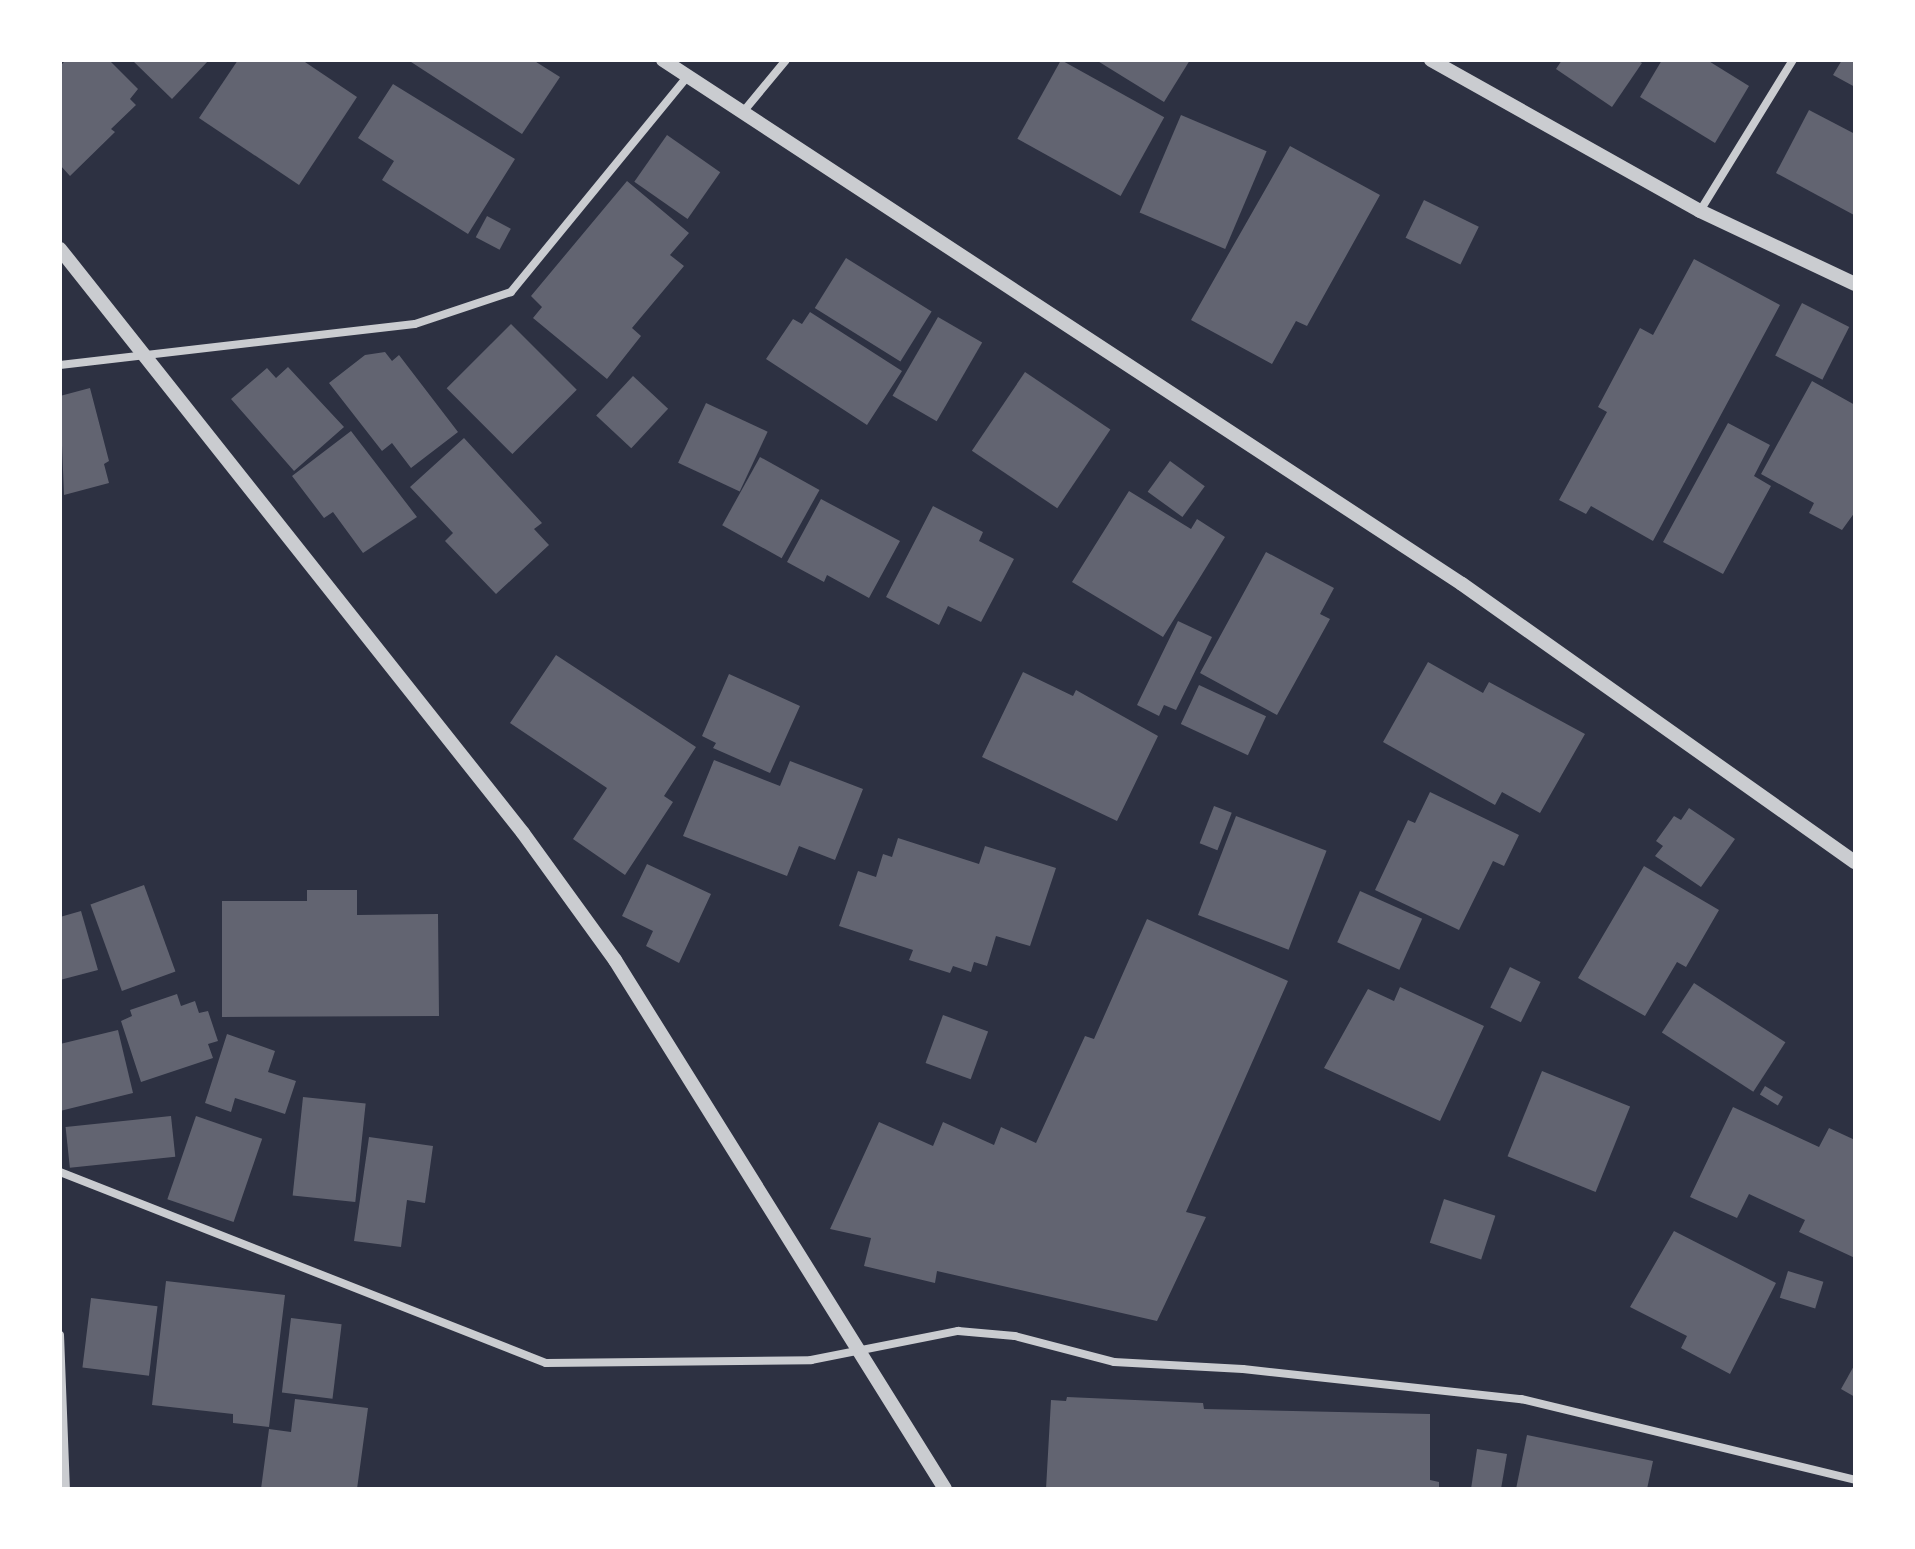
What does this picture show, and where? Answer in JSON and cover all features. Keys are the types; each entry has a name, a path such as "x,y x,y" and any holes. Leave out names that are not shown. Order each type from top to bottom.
{"street":[{"path":"663,60 1462,584 1855,862"},
{"path":"743,112 786,60"},
{"path":"1431,60 1700,211 1855,284"},
{"path":"1700,211 1793,60"},
{"path":"60,365 415,324 511,292 688,76"},
{"path":"60,249 513,821 615,960 945,1489"},
{"path":"60,1172 546,1363 811,1360 958,1331 1015,1336 1114,1362 1243,1369 1521,1399 1855,1480"},
{"path":"60,1335 66,1489"}],"building":[{"path":"66,60 109,60 138,89 130,99 136,105 111,129 115,132 70,176 60,165 60,66"},
{"path":"132,60 209,60 172,99"},
{"path":"238,60 302,60 357,97 299,185 199,118"},
{"path":"408,60 533,60 560,77 522,134"},
{"path":"1061,60 1164,117 1121,196 1017,139"},
{"path":"1096,60 1190,60 1164,102"},
{"path":"1562,60 1637,60 1642,63 1612,107 1556,69"},
{"path":"1662,60 1707,60 1749,86 1715,143 1640,97"},
{"path":"1842,60 1855,60 1855,87 1833,75"},
{"path":"393,84 515,159 468,234 382,180 394,161 358,138"},
{"path":"1809,110 1855,134 1854,215 1776,173"},
{"path":"1181,115 1267,151 1225,249 1140,213"},
{"path":"667,135 720,172 688,219 634,182"},
{"path":"1290,146 1380,195 1307,326 1296,321 1272,364 1191,320"},
{"path":"627,181 689,233 670,255 684,266 632,328 641,336 607,379 533,318 542,307 531,296"},
{"path":"1424,200 1479,227 1460,264 1406,238"},
{"path":"487,216 511,229 500,250 476,237"},
{"path":"846,258 932,312 900,362 815,308"},
{"path":"1694,259 1780,305 1653,541 1591,506 1586,514 1559,500 1607,412 1598,407 1640,328 1653,335"},
{"path":"1802,303 1849,327 1822,380 1775,356"},
{"path":"810,312 902,371 867,425 766,359 793,319 802,324"},
{"path":"938,317 982,343 937,421 892,396"},
{"path":"511,324 577,390 512,454 447,388"},
{"path":"385,352 392,361 399,355 458,432 411,468 392,443 382,451 329,383 365,355"},
{"path":"288,367 344,427 294,471 231,399 267,368 276,378"},
{"path":"1025,372 1110,430 1057,508 972,451"},
{"path":"633,376 668,409 631,448 596,415"},
{"path":"1812,381 1855,405 1855,512 1842,530 1809,513 1814,503 1761,474"},
{"path":"90,388 109,461 104,464 109,483 64,495 60,396"},
{"path":"706,403 768,432 740,492 678,463"},
{"path":"1728,423 1770,445 1754,476 1771,486 1723,574 1663,542"},
{"path":"351,431 417,517 363,553 333,512 324,518 292,476"},
{"path":"464,438 542,523 534,529 549,545 496,594 445,541 453,533 410,487"},
{"path":"760,457 819,490 782,558 722,525"},
{"path":"1170,461 1205,486 1182,517 1148,492"},
{"path":"1129,491 1191,529 1197,519 1225,537 1163,637 1072,582"},
{"path":"821,499 900,541 869,598 827,575 824,582 787,562"},
{"path":"933,506 983,532 979,541 1014,559 981,622 948,606 939,625 886,597"},
{"path":"1266,552 1334,588 1320,614 1330,619 1277,715 1200,673"},
{"path":"1178,621 1212,637 1176,710 1164,705 1159,716 1137,705"},
{"path":"556,655 696,747 664,796 673,802 625,875 573,839 607,788 510,723"},
{"path":"1428,662 1483,693 1489,682 1585,734 1540,813 1502,792 1495,805 1383,742"},
{"path":"1023,672 1073,696 1076,690 1158,736 1117,821 982,757"},
{"path":"729,674 800,706 770,773 713,748 716,743 702,736"},
{"path":"1199,685 1266,716 1248,755 1181,724"},
{"path":"714,760 780,786 790,761 863,789 835,860 799,846 787,876 683,836"},
{"path":"1430,792 1519,835 1504,866 1493,861 1459,930 1375,890 1408,820 1415,823"},
{"path":"1214,806 1232,813 1217,850 1200,843"},
{"path":"1689,808 1735,839 1701,887 1655,856 1663,846 1656,841 1674,816 1681,820"},
{"path":"1236,816 1327,851 1289,950 1198,915"},
{"path":"898,838 979,864 985,846 1056,868 1030,946 996,936 987,966 974,962 971,972 953,966 950,973 909,960 913,950 839,926 858,871 876,877 883,854 892,857"},
{"path":"647,864 711,894 679,963 646,946 653,931 622,916"},
{"path":"1644,866 1719,910 1686,967 1677,962 1645,1016 1578,978"},
{"path":"144,885 175,971 122,991 90,904"},
{"path":"307,890 357,890 357,915 438,914 439,1016 222,1017 222,901 307,901"},
{"path":"1360,891 1422,919 1399,970 1337,942"},
{"path":"81,911 98,970 60,980 60,917"},
{"path":"1147,919 1288,981 1186,1212 1206,1217 1157,1321 937,1271 935,1283 864,1266 871,1238 830,1229 879,1122 933,1146 943,1122 994,1145 1001,1127 1036,1143 1085,1036 1094,1039"},
{"path":"1510,967 1541,982 1521,1022 1490,1007"},
{"path":"1694,983 1785,1042 1753,1092 1662,1032"},
{"path":"1400,987 1484,1026 1440,1121 1324,1068 1368,989 1394,1001"},
{"path":"177,994 181,1006 195,1001 199,1013 208,1011 218,1041 208,1044 213,1058 141,1082 121,1021 132,1016 130,1010"},
{"path":"943,1015 988,1031 971,1079 926,1063"},
{"path":"118,1030 133,1093 60,1111 60,1044"},
{"path":"227,1034 275,1051 268,1072 296,1081 285,1114 235,1098 231,1112 205,1103"},
{"path":"1542,1071 1630,1107 1596,1192 1508,1156"},
{"path":"1765,1086 1783,1097 1778,1105 1760,1095"},
{"path":"303,1097 366,1104 355,1202 293,1195"},
{"path":"1733,1107 1819,1147 1829,1128 1855,1140 1855,1258 1799,1232 1805,1220 1749,1194 1737,1218 1690,1197"},
{"path":"171,1116 175,1157 70,1168 66,1127"},
{"path":"196,1116 262,1139 234,1222 167,1199"},
{"path":"369,1137 433,1146 425,1203 407,1200 401,1247 354,1241"},
{"path":"1444,1199 1495,1216 1481,1259 1430,1243"},
{"path":"1674,1231 1776,1283 1730,1374 1681,1348 1687,1336 1630,1307"},
{"path":"1788,1271 1823,1282 1815,1309 1780,1298"},
{"path":"166,1281 285,1295 269,1427 233,1423 233,1414 152,1405"},
{"path":"91,1298 158,1306 149,1376 82,1367"},
{"path":"291,1318 342,1324 332,1399 282,1392"},
{"path":"1855,1364 1855,1397 1841,1389"},
{"path":"1067,1397 1203,1403 1204,1409 1430,1414 1430,1480 1439,1482 1439,1489 1046,1489 1051,1400 1066,1401"},
{"path":"295,1399 368,1408 357,1489 261,1489 269,1429 291,1432"},
{"path":"1527,1435 1653,1461 1647,1489 1516,1489"},
{"path":"1477,1449 1507,1454 1501,1489 1471,1489"}]}
